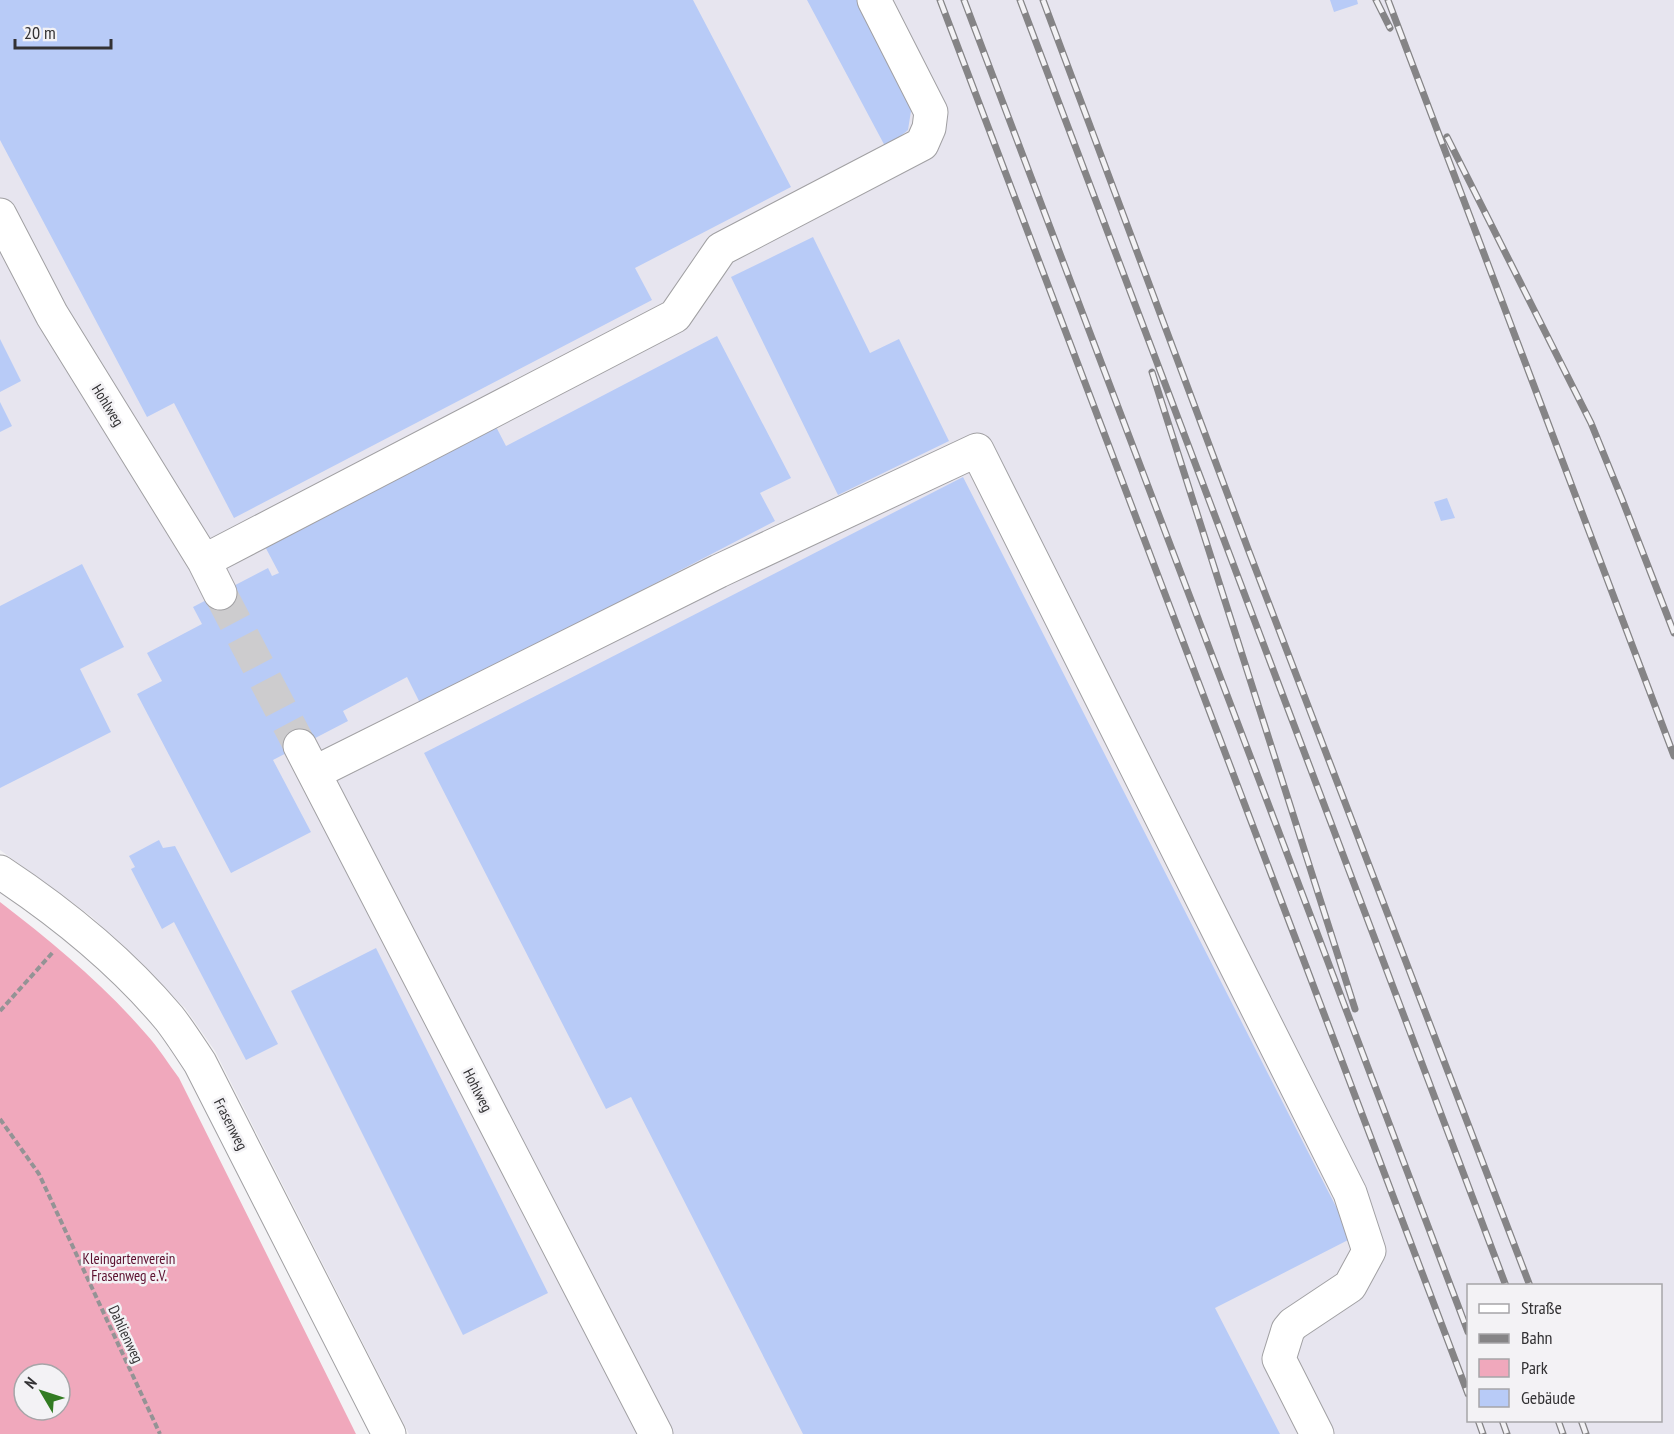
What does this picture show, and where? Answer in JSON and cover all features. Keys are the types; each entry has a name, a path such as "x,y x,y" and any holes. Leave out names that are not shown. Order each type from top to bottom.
{"street":[{"path":"204,561 675,316 721,249 922,144 929,128 931,112 874,0"},
{"name":"Hohlweg","path":"0,215 52,315 204,561 220,593"},
{"name":"Hohlweg","path":"656,1434 307,760 977,450 1350,1192 1369,1251 1350,1286 1293,1324 1288,1330 1279,1359 1317,1434"},
{"name":"Frasenweg","path":"0,872 31,892 76,927 124,971 170,1019 200,1063 389,1434"}],"path":[{"path":"0,1011 76,927"},
{"name":"Dahlienweg","path":"0,1119 39,1174 160,1434"}],"shaded area":[{"path":"0,0 1674,0 1674,1434 409,1434 215,1051 185,1008 92,917 0,850"}],"green space":[{"name":"Kleingartenverein Frasenweg e.V.","path":"0,902 95,981 150,1039 179,1078 356,1434 0,1434"}],"building":[{"path":"0,0 693,0 791,187 635,268 652,300 234,518 174,403 147,417 0,140"},
{"path":"807,0 859,0 904,86 911,111 908,130 886,148"},
{"path":"1330,0 1357,0 1358,4 1334,12"},
{"path":"813,237 870,353 899,339 949,441 838,495 731,277"},
{"path":"717,336 791,478 760,493 775,521 421,705 407,677 343,711 348,721 273,760 311,832 231,873 137,694 162,681 147,653 202,624 193,607 268,568 272,576 279,573 261,539 492,419 506,446"},
{"path":"0,339 21,381 0,392"},
{"path":"0,402 12,426 0,432"},
{"path":"963,477 1352,1238 1215,1308 1280,1434 803,1434 631,1097 606,1109 424,753"},
{"path":"1447,498 1455,518 1441,521 1434,502"},
{"path":"82,564 124,647 80,669 111,732 0,788 0,606"},
{"path":"159,840 163,848 175,846 278,1044 246,1060 174,922 162,929 131,869 135,867 129,856"},
{"path":"376,948 548,1293 463,1335 291,991"}],"tunnel":[{"path":"220,593 300,746"}],"railway":[{"path":"940,0 1467,1391"},
{"path":"964,0 1467,1329"},
{"path":"1020,0 1505,1284"},
{"path":"1043,0 1248,549 1529,1284"},
{"path":"1376,0 1390,28"},
{"path":"1388,0 1674,756"},
{"path":"1447,137 1591,423 1674,633"},
{"path":"1152,372 1355,1009"},
{"path":"1479,1422 1483,1434"},
{"path":"1503,1422 1507,1434"},
{"path":"1559,1422 1563,1434"},
{"path":"1582,1422 1586,1434"}]}
